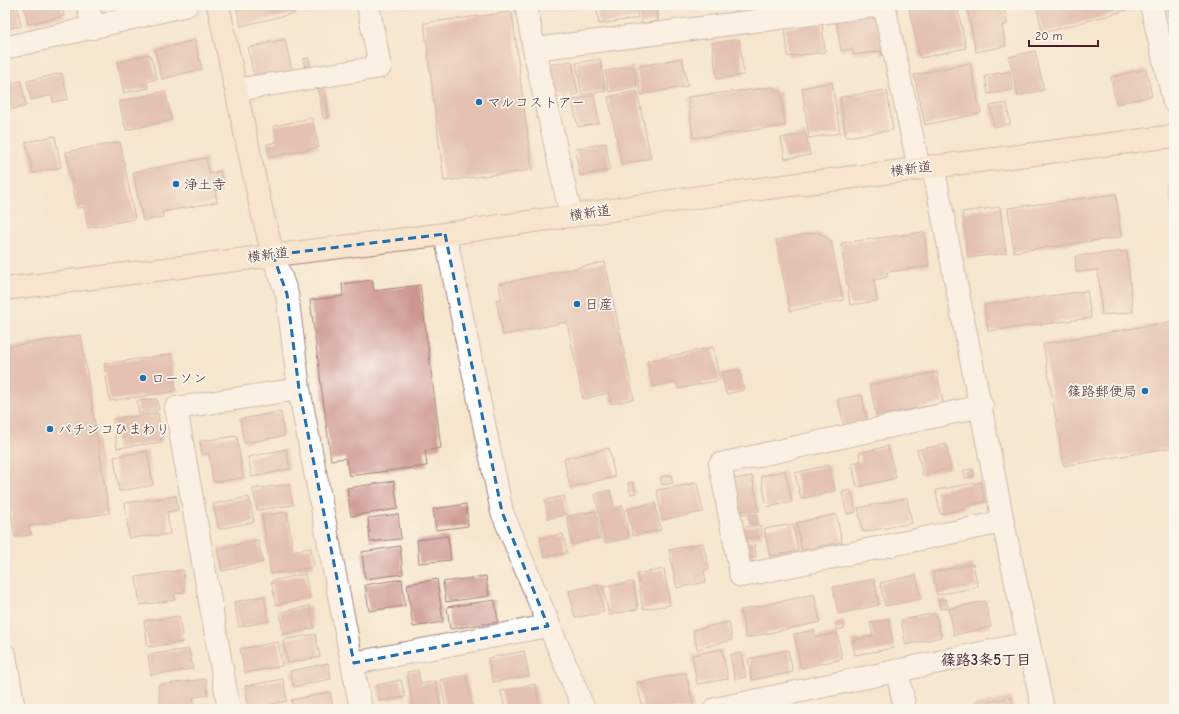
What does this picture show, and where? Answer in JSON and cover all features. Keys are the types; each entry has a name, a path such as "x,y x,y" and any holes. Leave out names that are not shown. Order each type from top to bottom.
{"street":[{"path":"88,5 93,28"},
{"path":"5,48 187,5"},
{"path":"218,5 272,255 287,294 299,389 354,663 361,709"},
{"path":"236,90 380,67 368,5"},
{"path":"526,5 534,49 571,216"},
{"path":"534,49 883,5 926,167 982,406 1003,522 1043,709"},
{"path":"1151,5 1174,102"},
{"name":"横新道","path":"5,289 445,234 926,167 1174,136"},
{"path":"445,234 502,512 548,626 584,709"},
{"path":"229,709 176,408 299,389"},
{"path":"982,406 720,464 741,576 1003,522"},
{"path":"354,663 548,626"},
{"path":"715,709 776,703 897,670 1029,643"},
{"path":"5,655 14,709"},
{"path":"897,670 905,709"}],"highlighted area":[{"path":"445,234 502,512 548,626 354,663 299,389 287,294 273,255"}],"building":[{"path":"5,5 17,5 21,26 5,29"},
{"path":"24,5 62,5 64,16 28,24"},
{"path":"236,5 293,5 295,13 241,26"},
{"path":"596,5 636,5 638,18 599,24"},
{"path":"639,5 655,5 658,21 642,24"},
{"path":"926,5 957,5 966,48 920,58 909,9"},
{"path":"974,5 999,5 999,9 1004,9 1007,24 1002,26 1006,46 976,52 967,7"},
{"path":"1036,5 1134,5 1135,8 1043,33"},
{"path":"1167,5 1174,5 1174,16 1169,17"},
{"path":"885,11 891,53 881,55 881,51 853,55 852,49 841,51 836,19"},
{"path":"512,12 532,170 444,181 424,23"},
{"path":"822,23 825,52 788,57 785,28"},
{"path":"285,39 292,71 255,80 248,48"},
{"path":"739,39 744,75 717,79 712,43"},
{"path":"195,40 202,69 162,79 155,50"},
{"path":"1035,51 1044,90 1018,96 1009,57"},
{"path":"150,54 157,79 147,82 149,88 124,93 117,62"},
{"path":"309,58 310,65 305,67 303,59"},
{"path":"682,58 688,86 641,95 636,67"},
{"path":"600,59 606,91 582,95 576,63"},
{"path":"572,61 578,94 554,98 548,65"},
{"path":"970,63 981,113 925,125 914,75"},
{"path":"633,66 637,87 609,92 605,71"},
{"path":"1146,69 1152,96 1116,104 1111,77"},
{"path":"1010,71 1013,90 988,94 985,76"},
{"path":"62,73 68,99 53,102 52,95 31,100 27,81"},
{"path":"21,81 26,106 5,111 5,85"},
{"path":"832,82 840,133 809,138 802,88"},
{"path":"325,86 329,117 323,118 318,87"},
{"path":"774,87 774,91 781,91 785,126 693,138 688,97"},
{"path":"887,90 893,130 846,137 840,97"},
{"path":"165,91 172,120 126,130 119,102"},
{"path":"637,91 651,158 622,165 608,97"},
{"path":"594,95 599,123 578,127 572,100"},
{"path":"1007,103 1010,124 994,127 990,106"},
{"path":"312,118 319,147 270,157 267,144 277,142 274,126"},
{"path":"806,133 810,155 785,159 781,138"},
{"path":"55,136 61,167 33,173 26,142"},
{"path":"120,142 135,219 88,228 84,207 77,208 66,152"},
{"path":"606,143 610,170 580,176 575,149"},
{"path":"206,158 209,174 220,171 224,189 215,190 217,202 162,212 163,217 143,221 133,172"},
{"path":"1174,185 1174,212 1172,213 1168,186"},
{"path":"1116,194 1121,237 1014,252 1008,208"},
{"path":"1000,207 1006,253 968,258 962,212"},
{"path":"818,232 831,241 843,300 790,311 776,240"},
{"path":"924,232 929,266 887,272 887,277 874,280 877,301 850,305 841,243"},
{"path":"1127,251 1133,312 1102,315 1098,270 1076,272 1075,256"},
{"path":"605,262 634,399 611,404 609,393 583,399 567,322 503,335 496,300 502,299 499,284"},
{"path":"372,280 374,291 420,285 441,448 425,451 427,466 349,476 346,458 331,460 310,300 343,296 342,284"},
{"path":"1087,291 1091,318 988,331 984,305"},
{"path":"1174,321 1174,447 1064,466 1043,344"},
{"name":"パチンコひまわり","path":"81,335 109,513 29,526 31,535 15,537 11,512 5,513 5,347"},
{"path":"713,347 720,380 678,389 676,382 653,387 647,361"},
{"path":"171,354 176,391 110,401 104,364"},
{"path":"739,369 744,390 726,394 721,373"},
{"path":"937,372 943,403 876,416 870,385"},
{"path":"862,395 867,421 844,426 838,399"},
{"path":"157,399 159,410 139,413 137,401"},
{"path":"281,412 284,436 244,443 240,419"},
{"path":"158,413 162,442 117,448 113,419"},
{"path":"237,436 243,478 213,482 209,453 202,454 200,441"},
{"path":"946,444 951,468 923,475 917,450"},
{"path":"888,446 896,478 857,487 852,463 861,461 859,453"},
{"path":"609,448 615,477 570,487 564,459"},
{"path":"286,449 290,469 252,477 248,457"},
{"path":"147,451 153,485 119,491 114,457"},
{"path":"829,465 835,491 801,499 795,473"},
{"path":"973,469 974,476 965,478 964,470"},
{"path":"785,471 792,502 767,507 761,476"},
{"path":"671,475 673,483 662,485 660,477"},
{"path":"752,476 759,511 737,515 730,480"},
{"path":"394,481 398,509 351,516 347,488"},
{"path":"633,482 636,493 631,494 628,483"},
{"path":"981,482 985,502 964,506 964,509 940,514 936,490"},
{"path":"697,483 703,512 662,520 657,490"},
{"path":"289,484 293,505 257,510 253,489"},
{"path":"610,490 614,508 623,506 629,538 605,543 595,494"},
{"path":"851,490 856,512 847,514 842,492"},
{"path":"176,496 178,510 167,512 170,534 129,538 125,503"},
{"path":"564,496 568,514 548,519 545,500"},
{"path":"249,497 254,522 219,529 213,504"},
{"path":"907,498 912,523 863,532 858,508"},
{"path":"655,503 661,530 633,536 627,509"},
{"path":"466,504 468,526 436,530 433,509"},
{"path":"596,511 601,538 572,544 567,516"},
{"path":"287,512 293,551 311,548 314,567 271,574 262,516"},
{"path":"398,514 401,539 370,542 368,518"},
{"path":"757,514 758,523 750,524 748,515"},
{"path":"836,514 842,542 802,550 796,523"},
{"path":"793,524 798,551 770,556 764,529"},
{"path":"760,525 762,536 739,539 738,528"},
{"path":"563,534 567,553 544,557 540,538"},
{"path":"448,536 451,560 419,563 417,540"},
{"path":"258,540 263,562 222,571 218,549"},
{"path":"754,541 756,557 749,558 746,542"},
{"path":"703,543 709,569 704,570 706,582 677,588 669,550"},
{"path":"400,546 403,574 365,579 362,552"},
{"path":"973,564 978,587 937,595 933,572"},
{"path":"664,569 670,605 643,609 637,574"},
{"path":"183,570 185,592 174,594 175,600 140,605 136,577"},
{"path":"305,574 310,598 276,605 271,581"},
{"path":"916,575 921,599 885,606 880,583"},
{"path":"486,576 489,596 446,602 443,582"},
{"path":"402,579 405,606 369,611 365,585"},
{"path":"437,579 443,622 413,627 407,584"},
{"path":"874,579 879,605 838,614 833,587"},
{"path":"633,582 638,609 609,615 603,587"},
{"path":"598,585 604,612 575,618 569,591"},
{"path":"814,594 820,622 746,638 741,610"},
{"path":"264,596 269,621 239,627 234,602"},
{"path":"946,599 948,608 940,609 938,600"},
{"path":"495,600 498,622 450,629 447,607"},
{"path":"985,601 991,627 954,635 949,609"},
{"path":"310,606 314,628 283,634 280,612"},
{"path":"936,613 941,637 906,645 901,620"},
{"path":"179,616 183,642 148,647 144,621"},
{"path":"889,619 894,648 855,655 852,640 873,636 870,623"},
{"path":"843,621 845,628 837,630 835,623"},
{"path":"729,622 732,640 697,649 693,630"},
{"path":"814,630 816,637 837,633 842,659 801,668 794,634"},
{"path":"315,634 320,657 288,663 283,640"},
{"path":"278,642 282,666 245,673 240,649"},
{"path":"189,649 193,669 151,675 148,655"},
{"path":"722,649 728,679 697,684 692,655"},
{"path":"788,650 793,672 752,680 748,659"},
{"path":"524,651 529,676 493,682 488,658"},
{"path":"741,653 746,677 735,679 730,655"},
{"path":"328,663 331,679 294,687 290,671"},
{"path":"418,670 421,684 436,681 441,709 413,709 407,672"},
{"path":"686,673 694,709 643,709 637,683"},
{"path":"466,675 473,709 446,709 440,680"},
{"path":"206,679 208,695 193,697 194,706 161,709 158,685"},
{"path":"283,679 287,701 249,709 245,686"},
{"path":"401,680 405,697 380,701 377,685"},
{"path":"535,684 540,709 505,709 501,691"},
{"path":"330,692 333,709 293,709 291,700"},
{"path":"1011,697 1014,709 973,709 972,706"}],"place":[{"name":"マルコストアー","path":"479,102"},
{"name":"浄土寺","path":"176,184"},
{"name":"日産","path":"577,304"},
{"name":"ローソン","path":"143,378"},
{"name":"篠路郵便局","path":"1145,391"},
{"name":"パチンコひまわり","path":"50,429"}],"district":[{"name":"篠路3条5丁目","path":"986,660"}]}
